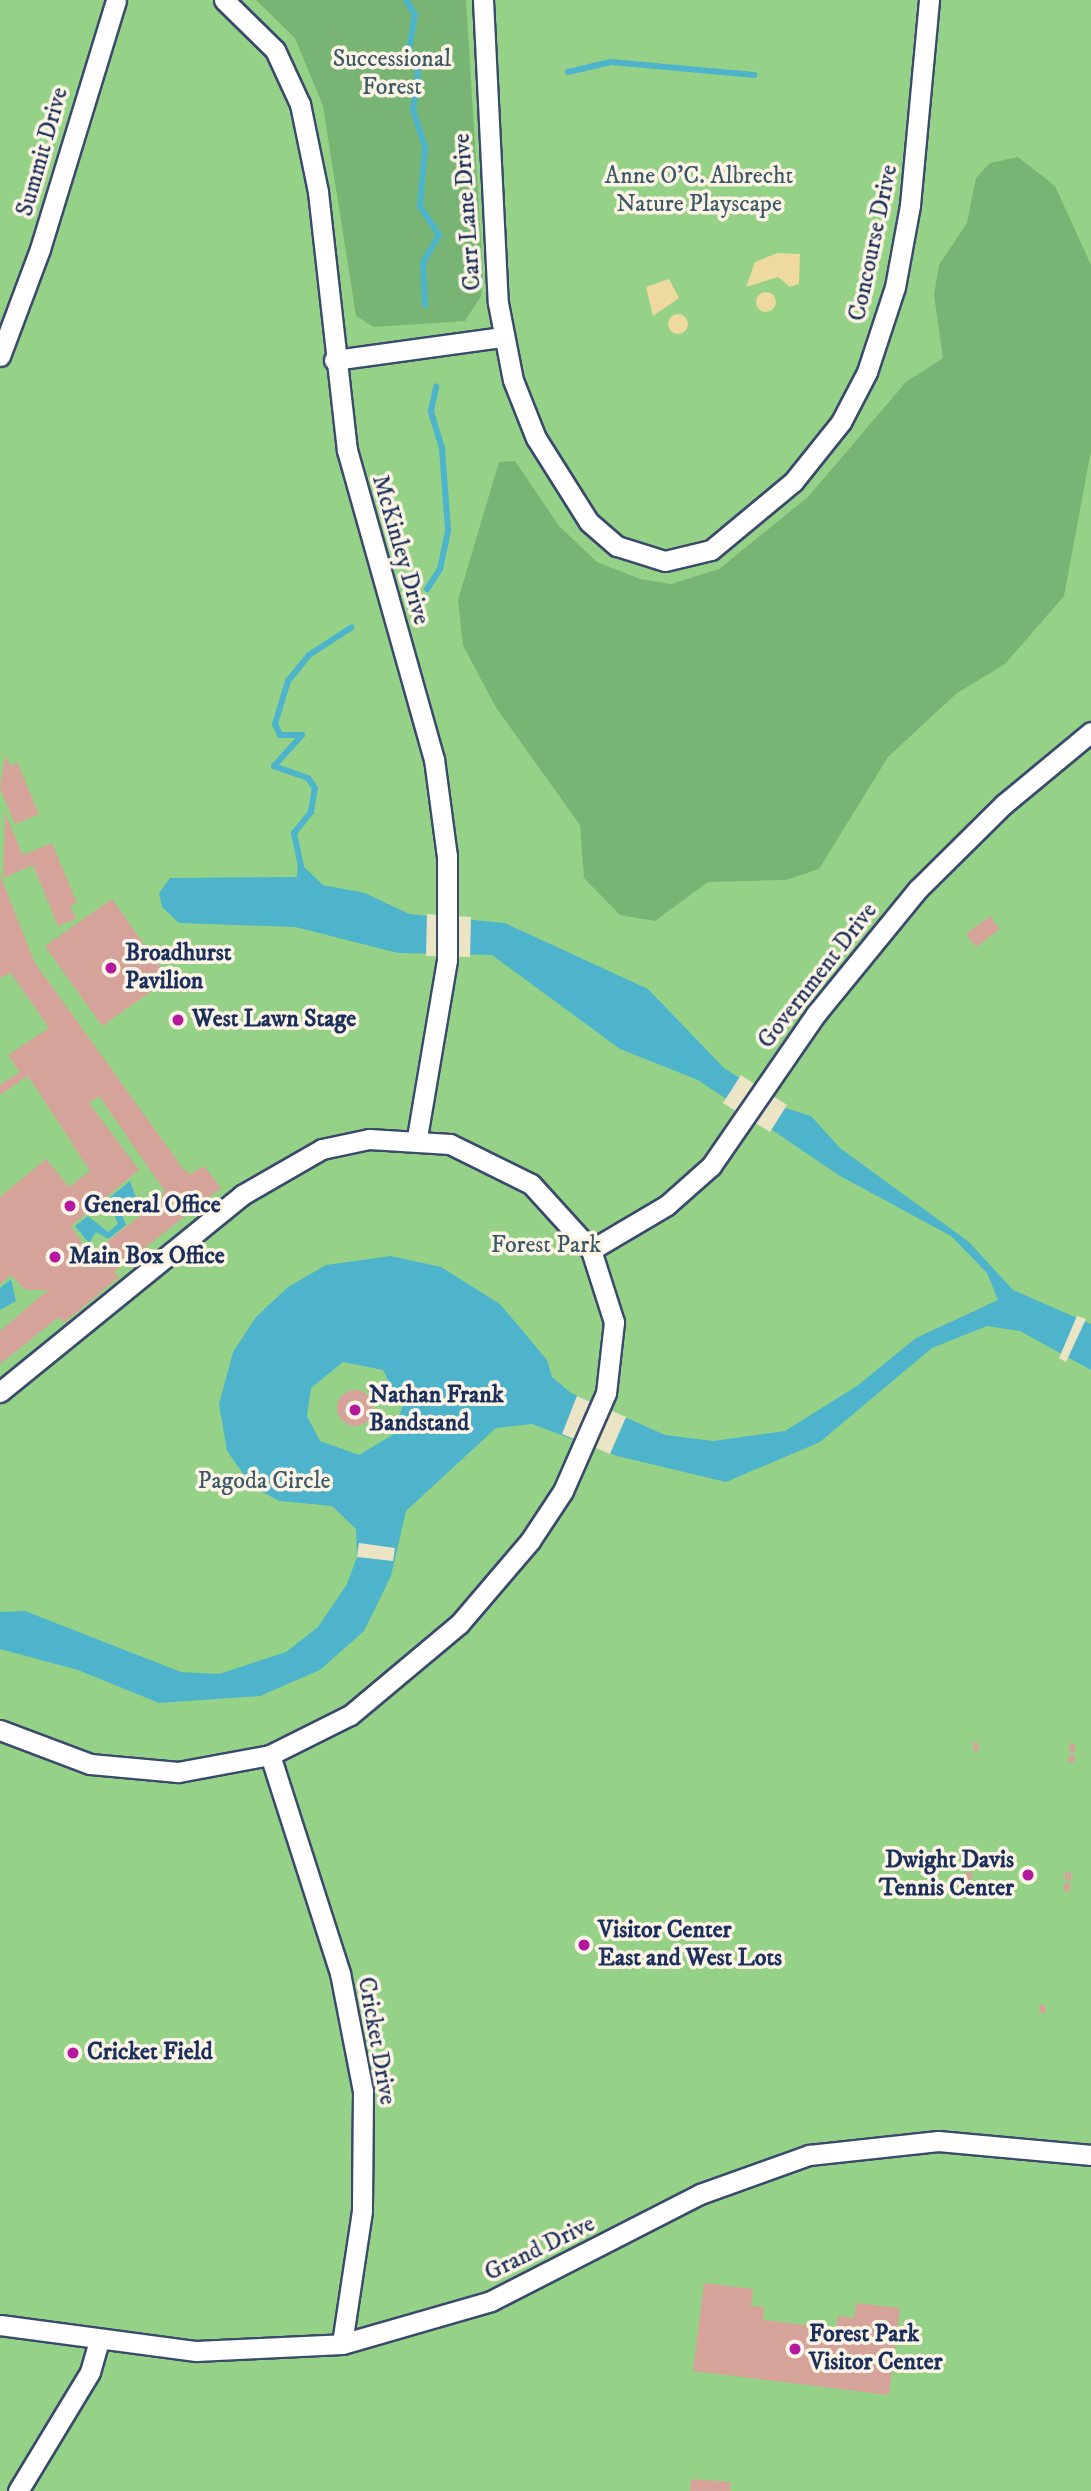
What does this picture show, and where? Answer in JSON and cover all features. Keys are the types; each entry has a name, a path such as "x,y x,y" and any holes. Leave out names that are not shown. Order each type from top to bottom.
{"street":[{"name":"Summit Drive","path":"0,356 40,248 116,0"},
{"name":"McKinley Drive","path":"224,0 275,50 300,104 318,191 334,360 350,463 434,759 449,913 447,960 417,1138"},
{"name":"Carr Lane Drive","path":"483,0 502,337"},
{"name":"Concourse Drive","path":"502,337 536,438 576,506 603,536 634,554 666,561 696,557 729,537 810,465 853,401 877,348 910,205 929,0"},
{"path":"334,360 502,337"},
{"name":"Government Drive","path":"592,1250 692,1186 745,1120 827,999 918,889 1003,804 1091,732"},
{"path":"0,1392 269,1177 349,1141 417,1138 473,1153 531,1184 592,1250 614,1321 614,1360 601,1406 585,1443 530,1541 459,1624 350,1715 270,1755 205,1770 124,1770 64,1757 0,1730"},
{"name":"Cricket Drive","path":"270,1755 340,1973 363,2091 362,2211 342,2344"},
{"name":"Grand Drive","path":"0,2325 99,2340 246,2353 342,2344 491,2301 700,2194 809,2155 938,2141 1091,2155"},
{"path":"18,2491 90,2372 99,2340"}],"green space":[{"name":"Forest Park","path":"0,0 1091,0 1091,2491 0,2491"},
{"name":"Successional Forest","path":"256,0 466,0 483,274 481,296 465,321 374,327 356,316 323,106 295,38"},
{"path":"1018,157 1055,186 1091,265 1091,451 1064,596 1005,664 957,693 888,757 819,869 786,880 708,882 655,921 620,915 584,878 580,825 495,706 463,645 458,600 499,462 515,461 559,526 597,562 640,579 671,584 719,569 808,497 906,382 943,358 934,295 939,265 967,223 976,178 990,163"}],"sand":[{"path":"777,253 800,254 799,284 790,287 778,277 746,287 755,262"},
{"path":"669,279 679,298 653,316 646,287"},
{"path":"766,292 773,295 776,302 773,309 766,312 759,309 756,302 759,295"},
{"path":"678,314 685,317 688,324 685,331 678,334 671,331 668,324 671,317"}],"water":[{"path":"298,861 323,885 365,893 409,914 505,923 648,989 724,1068 785,1108 811,1116 840,1148 969,1242 1013,1290 1091,1324 1091,1370 1020,1331 987,1326 932,1348 820,1442 726,1482 617,1456 532,1424 496,1428 406,1511 391,1576 364,1631 320,1670 260,1696 159,1703 78,1670 0,1649 0,1612 25,1611 181,1672 219,1674 286,1652 318,1627 347,1584 357,1557 356,1529 332,1506 279,1501 252,1486 227,1451 219,1404 233,1352 256,1317 288,1287 326,1265 391,1256 441,1267 500,1304 547,1360 552,1377 571,1393 665,1435 713,1441 785,1431 857,1386 916,1338 998,1300 987,1273 951,1236 840,1176 698,1080 620,1049 492,955 398,953 295,927 179,923 162,907 159,893 170,878 297,877","holes":["343,1362 383,1370 402,1407 394,1434 359,1455 320,1441 307,1416 311,1388"]},
{"path":"130,1181 138,1203 121,1212 126,1225 108,1239 96,1232 89,1243 75,1226 88,1216 108,1232 118,1224 108,1199"},
{"path":"11,1279 16,1301 0,1310 0,1288"}],"pier":[{"path":"427,914 471,917 470,957 426,956"},
{"path":"741,1075 787,1105 770,1132 723,1103"},
{"path":"1077,1316 1086,1319 1066,1362 1059,1358"},
{"path":"577,1396 626,1417 610,1454 562,1434"},
{"path":"359,1543 395,1548 393,1561 357,1557"}],"building":[{"path":"5,755 10,766 17,762 39,814 15,824 0,789"},
{"path":"5,813 23,855 52,843 77,903 70,906 76,919 58,926 33,865 3,878"},
{"path":"0,875 35,963 184,1170 191,1174 204,1166 221,1188 114,1272 119,1277 64,1323 59,1317 0,1364 0,1331 48,1290 26,1290 11,1275 0,1284 0,1197 46,1159 69,1187 90,1171 28,1076 0,1095 0,1085 20,1072 8,1055 49,1028 11,973 0,978","holes":["99,1096 164,1190 162,1199 90,1255 71,1226 139,1170 89,1103"]},
{"name":"Broadhurst Pavilion","path":"112,899 169,979 102,1026 45,946"},
{"path":"990,916 1000,929 976,947 966,934"},
{"name":"West Lawn Stage","path":"174,1011 187,1018 182,1029 168,1023"},
{"name":"Nathan Frank Bandstand","path":"355,1390 368,1395 373,1408 368,1421 355,1426 342,1421 337,1408 342,1395"},
{"path":"973,1742 979,1743 979,1751 973,1751"},
{"path":"1070,1743 1075,1744 1075,1752 1069,1752"},
{"path":"1069,1754 1075,1755 1074,1763 1068,1762"},
{"path":"966,1872 972,1872 971,1881 965,1880"},
{"path":"1065,1872 1071,1872 1071,1881 1065,1880"},
{"path":"1064,1883 1070,1883 1070,1891 1064,1891"},
{"path":"1040,2005 1046,2005 1045,2013 1039,2013"},
{"name":"Forest Park Visitor Center","path":"704,2283 753,2289 751,2306 764,2307 763,2320 836,2329 838,2316 854,2318 856,2303 900,2308 889,2395 693,2371"},
{"path":"691,2479 731,2482 730,2491 690,2491"}],"waterway":[{"path":"406,0 415,15 409,49 418,72 413,110 425,148 420,206 439,235 423,263 425,305"},
{"path":"568,72 611,62 754,75"},
{"path":"427,589 440,569 448,530 442,448 431,411 436,387"},
{"path":"301,866 294,833 311,812 315,788 308,778 274,766 302,735 280,735 275,724 288,681 309,655 352,627"}],"place":[{"name":"Broadhurst Pavilion","path":"111,968"},
{"name":"West Lawn Stage","path":"178,1020"},
{"name":"General Office","path":"70,1206"},
{"name":"Main Box Office","path":"55,1257"},
{"name":"Nathan Frank Bandstand","path":"355,1410"},
{"name":"Dwight Davis Tennis Center","path":"1028,1875"},
{"name":"Visitor Center East and West Lots","path":"584,1945"},
{"name":"Cricket Field","path":"73,2053"},
{"name":"Forest Park Visitor Center","path":"795,2349"}],"park label":[{"name":"Anne O’C. Albrecht Nature Playscape","path":"699,191"},
{"name":"Pagoda Circle","path":"264,1482"}]}
